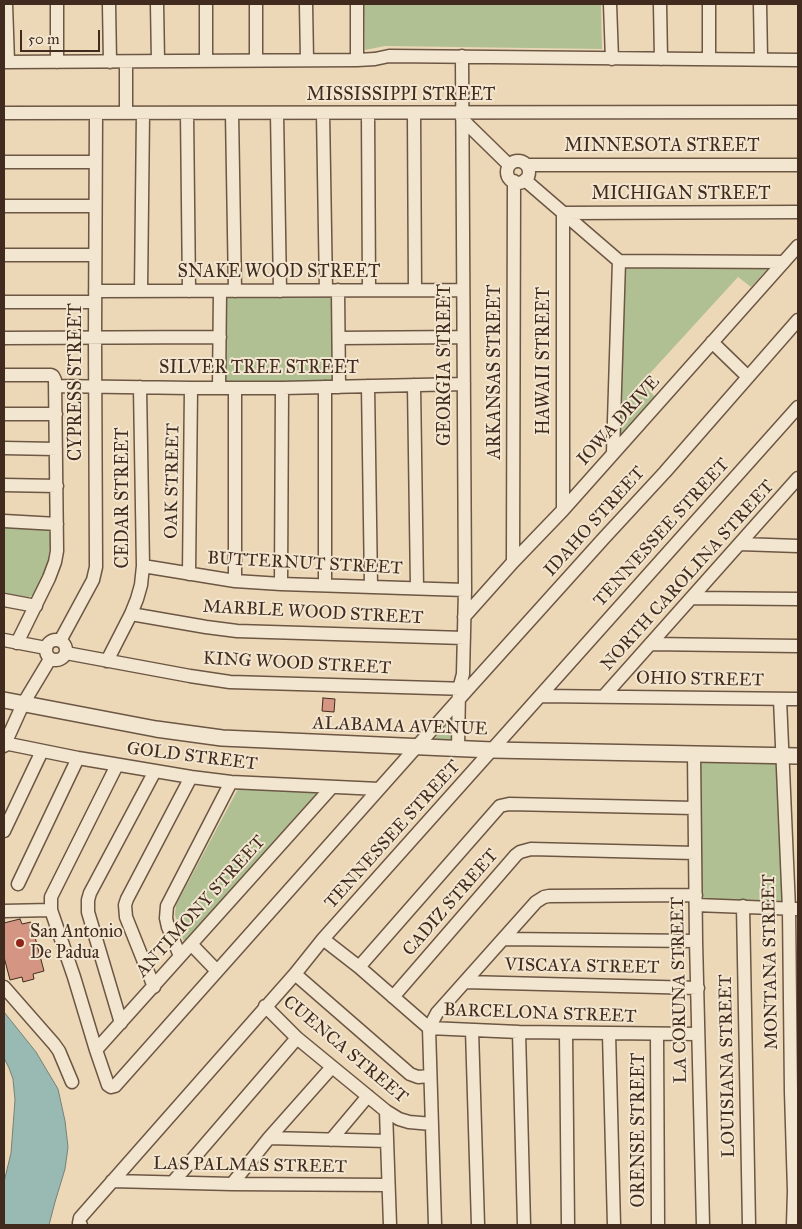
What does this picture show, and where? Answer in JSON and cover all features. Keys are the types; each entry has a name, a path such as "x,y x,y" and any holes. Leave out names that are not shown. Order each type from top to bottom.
{"street":[{"path":"6,4 6,62 357,60 388,56 798,60"},
{"path":"57,4 57,62"},
{"path":"109,4 110,62"},
{"path":"157,4 158,61"},
{"path":"206,4 206,61"},
{"path":"256,4 256,60"},
{"path":"306,4 307,60"},
{"path":"357,4 357,60"},
{"path":"610,4 612,59"},
{"path":"660,4 660,59"},
{"path":"709,4 709,59"},
{"path":"760,4 761,59"},
{"name":"GEORGIA STREET","path":"462,56 465,590 462,692 463,749"},
{"path":"126,62 126,113"},
{"name":"MISSISSIPPI STREET","path":"4,113 414,113 462,116 798,112"},
{"name":"CYPRESS STREET","path":"63,647 93,580 96,567 94,338 96,113"},
{"path":"141,291 143,113"},
{"path":"187,113 189,291"},
{"path":"232,113 235,291"},
{"path":"277,113 280,291"},
{"path":"323,113 332,290 339,338 339,387"},
{"path":"368,113 369,290"},
{"path":"414,113 415,290"},
{"path":"462,116 510,166"},
{"path":"519,181 528,175 528,168 527,165 518,161 510,166 508,171 511,180 519,181 563,213 619,261 784,262"},
{"path":"4,162 95,162"},
{"name":"MINNESOTA STREET","path":"527,165 798,165"},
{"name":"ARKANSAS STREET","path":"513,562 519,181"},
{"path":"4,206 95,206"},
{"name":"MICHIGAN STREET","path":"563,213 798,212"},
{"name":"HAWAII STREET","path":"563,213 563,510"},
{"name":"IOWA DRIVE","path":"464,617 563,510 798,246"},
{"path":"4,255 95,255"},
{"path":"613,453 619,261"},
{"name":"SNAKE WOOD STREET","path":"4,302 95,297 141,291 463,290"},
{"path":"219,388 220,291"},
{"name":"IDAHO STREET","path":"96,1050 108,1084 111,1087 116,1086 417,747 462,692 665,472 798,320"},
{"path":"339,338 463,336"},
{"path":"4,338 220,337"},
{"path":"712,342 748,377"},
{"name":"SILVER TREE STREET","path":"4,375 49,375 55,381 95,386 191,388 464,384"},
{"path":"18,643 49,578 57,551 55,381"},
{"path":"414,385 416,588"},
{"path":"368,386 371,586"},
{"name":"CEDAR STREET","path":"107,661 137,599 144,566 140,387"},
{"path":"325,387 326,585"},
{"name":"OAK STREET","path":"189,574 191,388"},
{"path":"235,388 235,581"},
{"path":"280,584 282,388"},
{"name":"TENNESSEE STREET","path":"80,1224 80,1218 324,939 796,413"},
{"path":"4,414 56,414"},
{"path":"4,448 56,450"},
{"name":"NORTH CAROLINA STREET","path":"604,696 798,478"},
{"path":"4,485 57,486"},
{"path":"4,521 57,524"},
{"path":"740,544 798,546"},
{"name":"BUTTERNUT STREET","path":"144,566 235,581 465,590"},
{"path":"691,598 798,599"},
{"path":"4,600 36,606"},
{"name":"MARBLE WOOD STREET","path":"131,614 237,631 464,638"},
{"path":"4,640 48,654 55,661 64,657 63,647 52,641 48,644 48,654 4,744"},
{"path":"650,644 798,646"},
{"name":"KING WOOD STREET","path":"63,647 107,661 230,682 462,692"},
{"name":"OHIO STREET","path":"541,696 798,699"},
{"name":"MONTANA STREET","path":"780,699 785,812 793,859 796,1191 793,1225"},
{"name":"ALABAMA AVENUE","path":"4,700 156,729 213,737 492,750 798,756"},
{"name":"GOLD STREET","path":"4,744 117,765 231,782 379,789"},
{"path":"4,831 42,751"},
{"name":"LA CORUNA STREET","path":"694,753 696,941 704,1225"},
{"path":"18,884 78,758"},
{"path":"96,1050 51,910 55,889 117,765"},
{"path":"121,1023 88,912 88,900 155,771"},
{"path":"154,987 126,917 125,905 190,777"},
{"path":"180,956 168,927 166,918 167,906 231,782"},
{"name":"ANTIMONY STREET","path":"96,1050 332,787"},
{"path":"359,967 500,806 509,804 694,808"},
{"path":"785,812 798,812"},
{"name":"CADIZ STREET","path":"393,997 520,852 531,849 695,853"},
{"path":"435,1225 429,1028 437,1013 536,902 549,896 696,900 742,906 793,909"},
{"name":"LOUISIANA STREET","path":"742,906 749,1225"},
{"path":"4,911 51,910"},
{"name":"BARCELONA STREET","path":"324,939 429,1028 519,1032 698,1034"},
{"path":"503,939 696,941"},
{"path":"191,944 217,970"},
{"path":"295,974 410,1074 430,1076"},
{"name":"VISCAYA STREET","path":"465,982 698,988"},
{"path":"4,987 54,1044 59,1051 72,1082"},
{"name":"CUENCA STREET","path":"265,1006 297,1038 386,1111 399,1119 409,1122 432,1124"},
{"path":"472,1030 478,1225"},
{"path":"519,1032 524,1225"},
{"path":"566,1033 568,1225"},
{"path":"609,1034 614,1225"},
{"name":"ORENSE STREET","path":"657,1034 658,1225"},
{"path":"173,1182 297,1038"},
{"path":"232,1184 269,1138 332,1066"},
{"path":"331,1140 368,1096"},
{"path":"386,1111 390,1225"},
{"path":"269,1138 387,1141"},
{"name":"LAS PALMAS STREET","path":"112,1181 388,1185"}],"green space":[{"path":"364,4 601,4 602,49 385,46 365,50"},
{"path":"624,267 769,267 751,287 738,277 642,382 655,397 618,439"},
{"path":"333,294 334,382 225,384 223,295"},
{"path":"4,526 44,527 49,530 51,539 48,560 43,576 33,595 26,599 4,595"},
{"path":"454,716 454,739 434,739"},
{"path":"778,761 786,903 702,900 701,762"},
{"path":"238,789 320,791 184,942 175,915 176,905"}],"water":[{"path":"4,1012 36,1052 58,1089 65,1121 68,1147 65,1169 49,1225 4,1225 4,1182 11,1153 15,1100 13,1079 4,1058"}],"building":[{"path":"323,698 335,699 334,712 322,711"},
{"name":"San Antonio De Padua","path":"20,919 22,924 31,922 44,971 33,974 34,979 23,982 22,977 10,980 4,957 4,923"}],"place":[{"name":"San Antonio De Padua","path":"20,943"}]}
